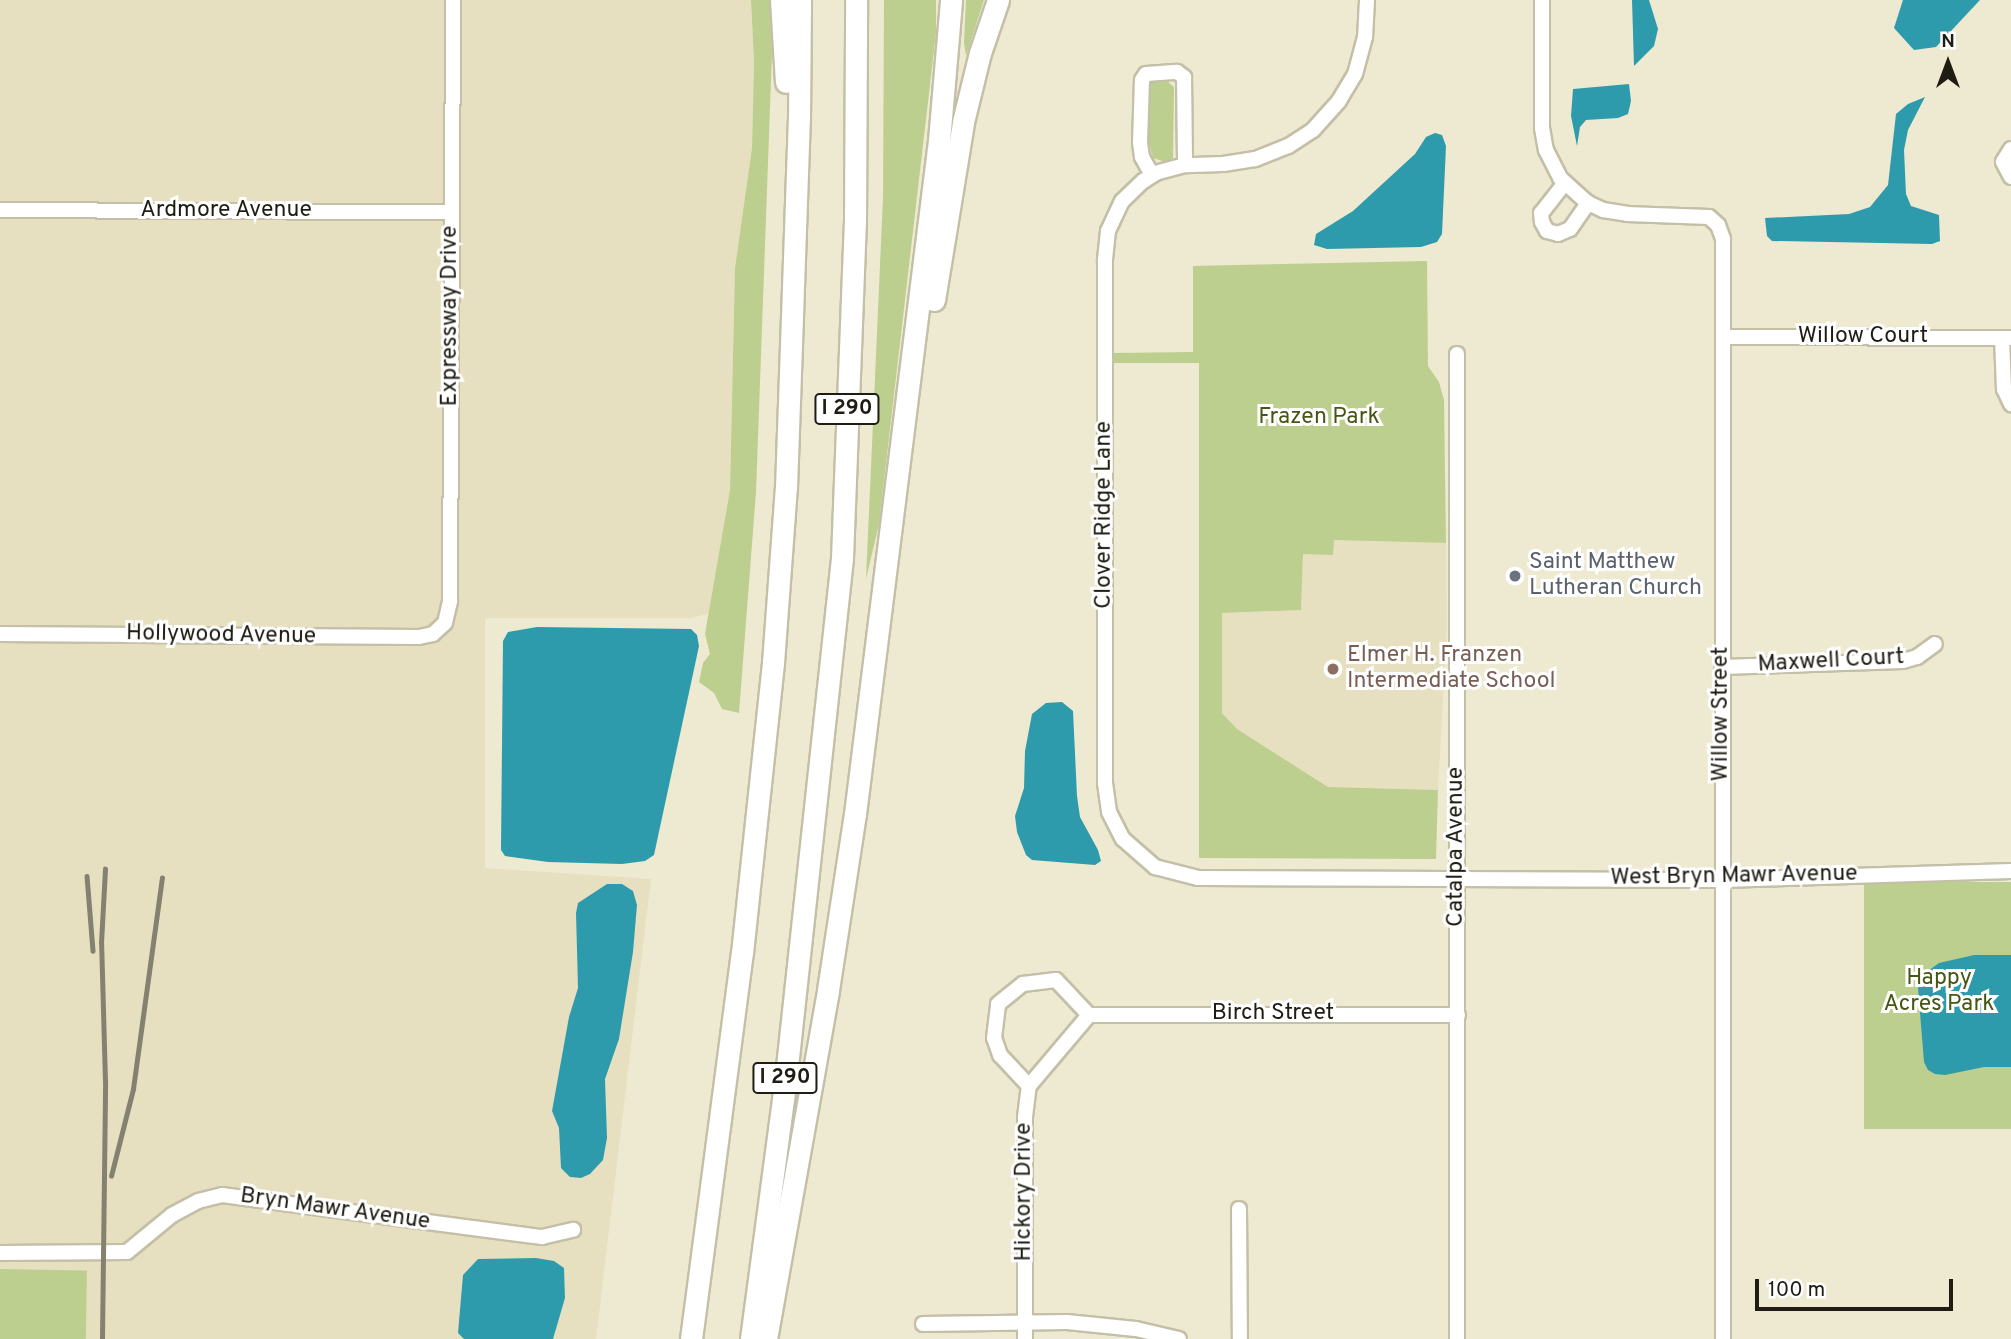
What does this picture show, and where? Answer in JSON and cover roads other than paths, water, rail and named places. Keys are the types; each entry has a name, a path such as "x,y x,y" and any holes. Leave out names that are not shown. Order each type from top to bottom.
{"highway":[{"path":"782,0 795,235"},
{"name":"I 290","path":"691,1339 742,953 773,663 786,488 800,0"},
{"name":"I 290","path":"751,1339 786,1076 842,558 855,222 856,0"},
{"path":"766,1339 828,990 855,814 939,141 951,0"},
{"path":"899,459 917,408 963,122 980,53 998,0"}],"street":[{"name":"Expressway Drive","path":"439,629 449,614 450,601 453,0"},
{"name":"Clover Ridge Lane","path":"1367,0 1364,43 1354,74 1339,101 1313,130 1288,146 1255,159 1223,164 1185,165 1152,175 1138,185 1118,207 1105,245 1105,783 1112,819 1128,845 1144,860 1160,869 1185,877 1457,879"},
{"name":"Willow Street","path":"1542,0 1544,140 1553,166 1564,184 1588,203 1615,213 1700,215 1716,222 1723,239 1723,1339"},
{"path":"1152,175 1142,157 1140,143 1142,80 1146,74 1177,72 1184,77 1185,165"},
{"path":"2011,149 2003,162 2011,177"},
{"path":"1564,184 1541,213 1547,231 1558,234 1570,229 1588,203"},
{"name":"Ardmore Avenue","path":"0,210 452,212"},
{"name":"Willow Court","path":"1723,337 2007,338 2004,393 2011,404"},
{"name":"Catalpa Avenue","path":"1457,354 1457,1339"},
{"name":"Hollywood Avenue","path":"0,634 419,637 439,629"},
{"name":"Maxwell Court","path":"1722,667 1898,662 1913,659 1935,644"},
{"name":"West Bryn Mawr Avenue","path":"1457,879 1723,880 2011,871"},
{"path":"1056,980 1089,1015 1054,1053 1029,1086 1000,1055 994,1038 998,1004 1023,984 1056,980"},
{"name":"Birch Street","path":"1089,1015 1458,1015"},
{"name":"Hickory Drive","path":"1025,1339 1025,1117 1029,1086"},
{"name":"Bryn Mawr Avenue","path":"0,1253 127,1252 172,1215 198,1201 222,1195 542,1237 573,1230"},
{"path":"1239,1209 1240,1339"},
{"path":"923,1324 1067,1322 1136,1329 1179,1339"}],"water":[{"path":"1632,0 1649,0 1658,29 1654,46 1634,66"},
{"path":"1903,0 1980,0 1936,47 1914,50 1894,28"},
{"path":"1629,84 1631,101 1628,114 1618,118 1586,120 1580,127 1577,146 1571,116 1573,89"},
{"path":"1925,97 1908,130 1904,150 1906,194 1911,206 1939,215 1940,241 1932,244 1772,241 1767,236 1765,218 1849,214 1870,207 1888,185 1896,114 1908,104"},
{"path":"1435,133 1442,135 1446,146 1442,234 1437,242 1421,247 1327,249 1314,245 1316,234 1353,211 1415,154 1426,137"},
{"path":"537,627 691,629 697,635 699,646 654,855 645,861 622,864 548,862 505,856 501,850 503,641 508,632"},
{"path":"1062,702 1073,711 1080,817 1098,850 1101,861 1095,865 1032,860 1026,855 1017,832 1015,816 1024,788 1025,751 1032,714 1046,703"},
{"path":"607,884 622,884 633,891 637,905 633,952 619,1039 605,1079 607,1138 603,1160 590,1174 581,1178 570,1177 561,1168 559,1128 552,1111 569,1017 578,988 576,913 578,903"},
{"path":"1974,955 2011,955 2011,1067 1984,1067 1945,1075 1935,1074 1928,1070 1924,1062 1918,988 1925,973 1939,963"},
{"path":"536,1258 554,1261 564,1268 565,1298 553,1339 464,1339 458,1333 463,1275 478,1259"}],"railway":[{"path":"102,1339 105,1082 101,943 105,869"},
{"path":"87,876 93,951"},
{"path":"111,1176 133,1089 162,878"}],"place":[{"name":"Saint Matthew Lutheran Church","path":"1515,576"},
{"name":"Elmer H. Franzen Intermediate School","path":"1333,669"}],"park label":[{"name":"Frazen Park","path":"1319,418"},
{"name":"Happy Acres Park","path":"1939,992"}]}
